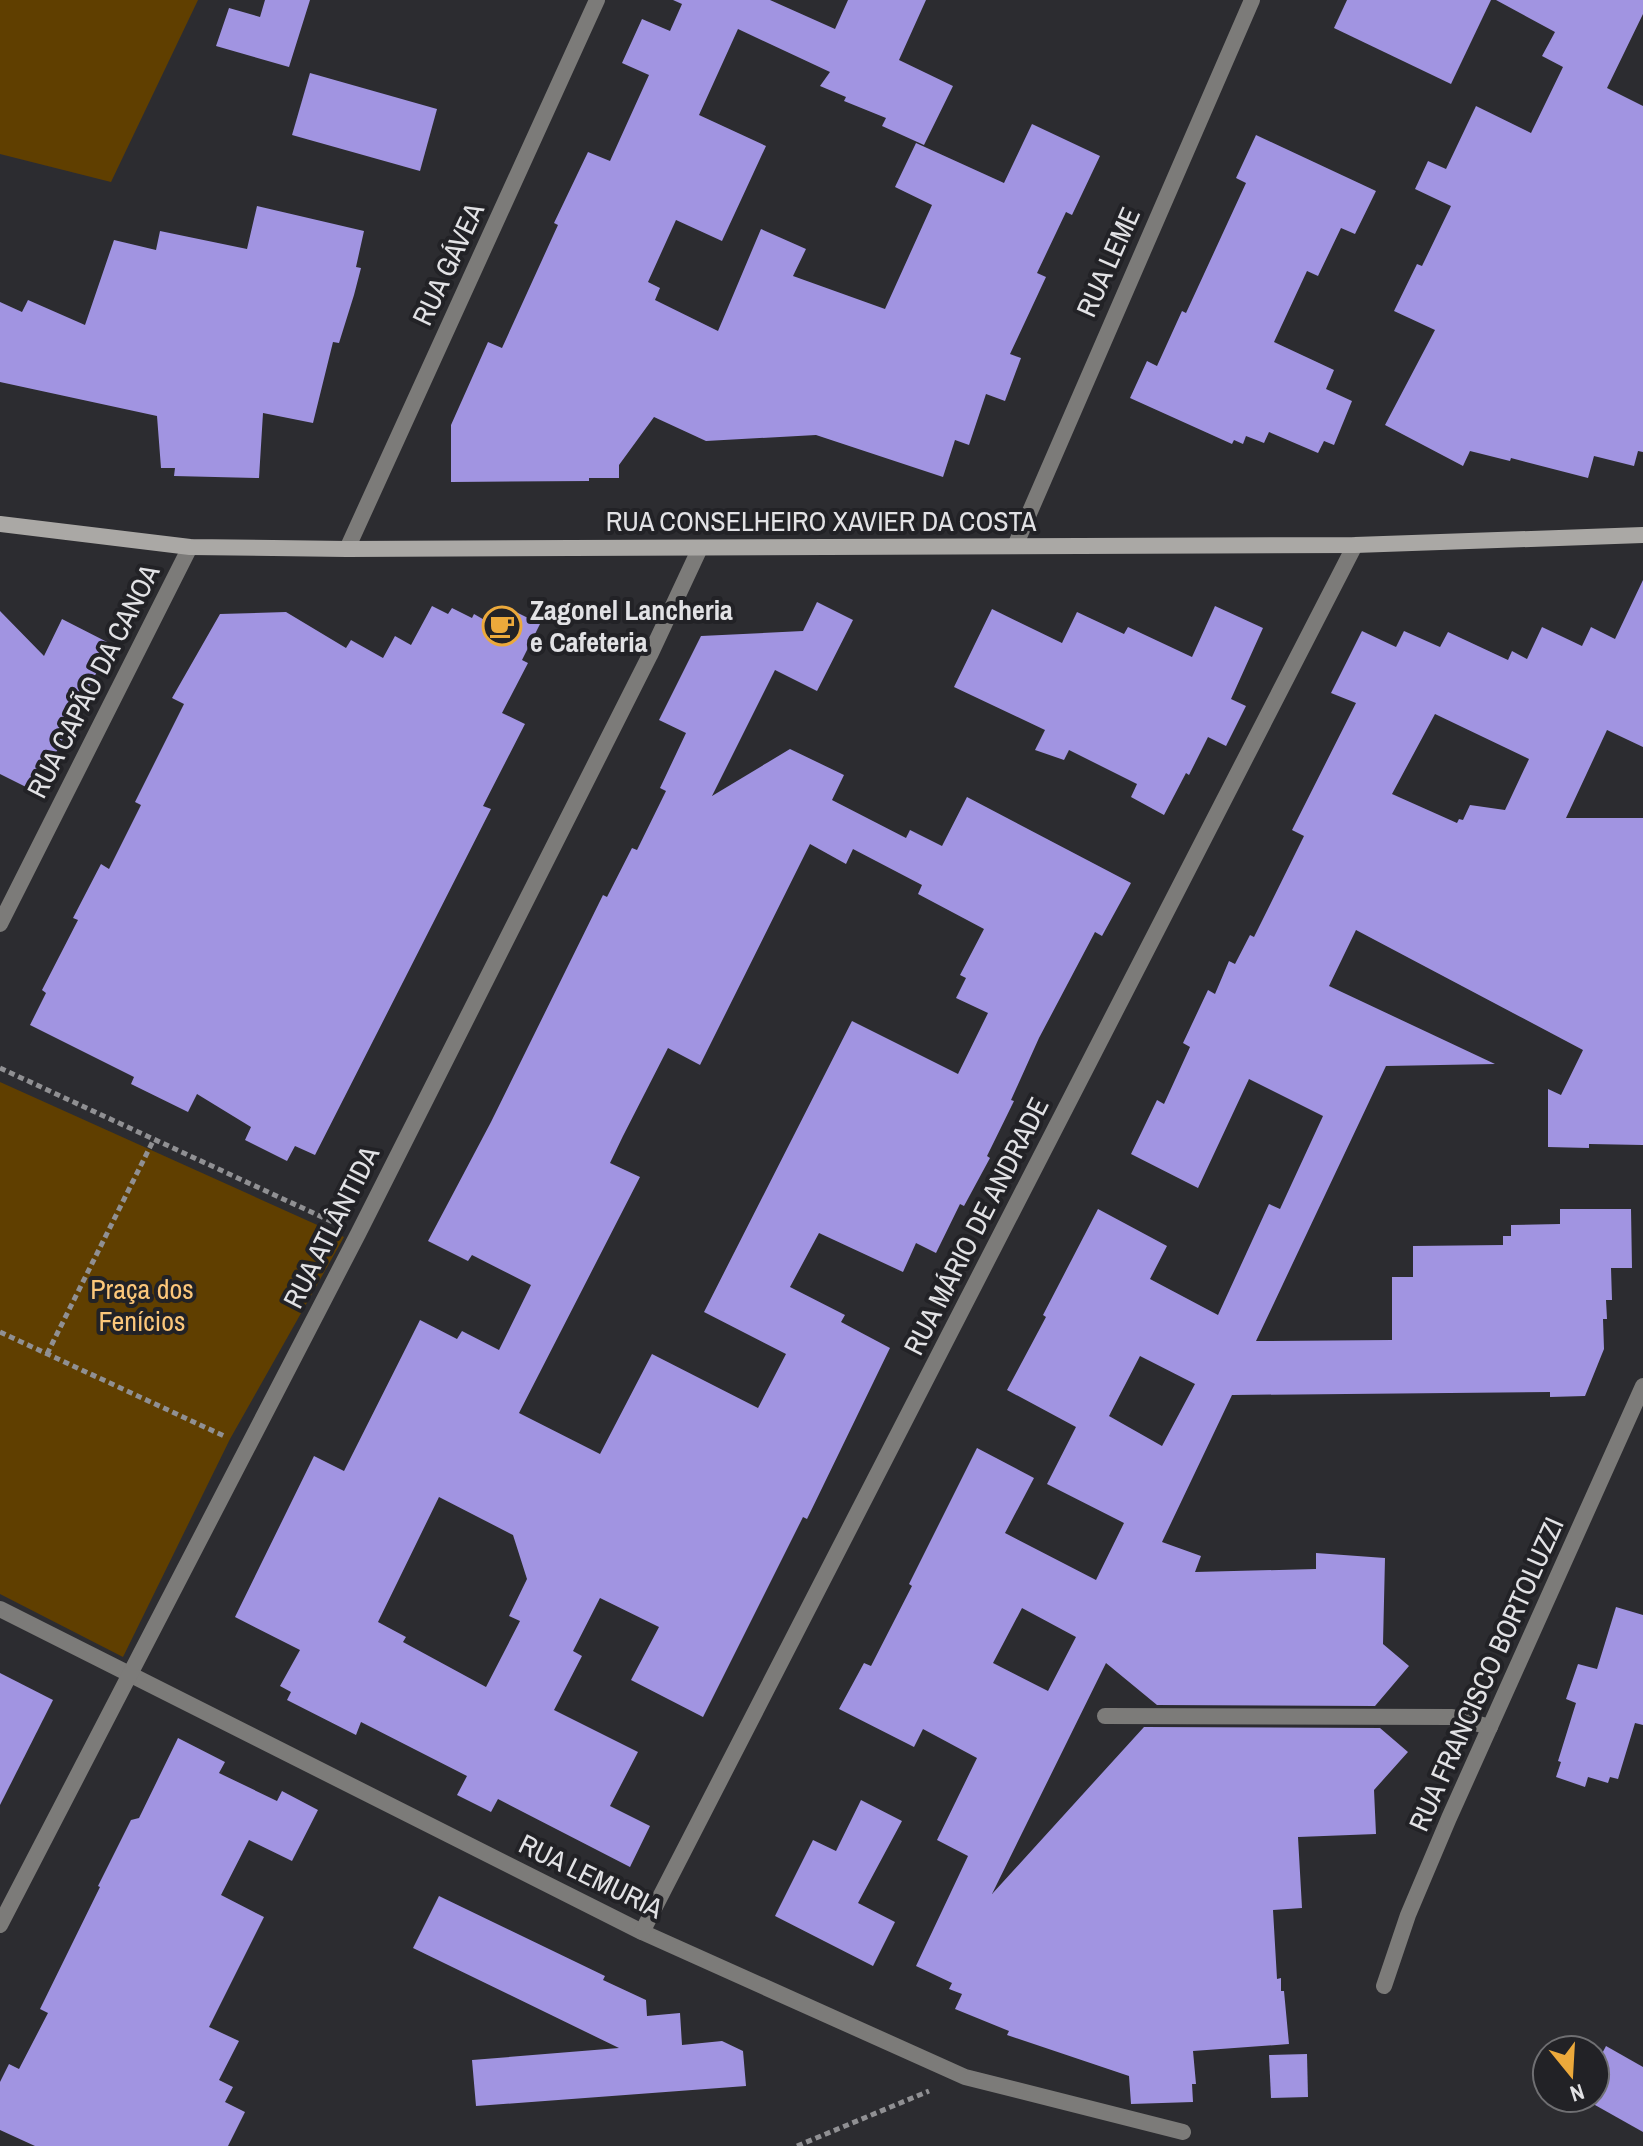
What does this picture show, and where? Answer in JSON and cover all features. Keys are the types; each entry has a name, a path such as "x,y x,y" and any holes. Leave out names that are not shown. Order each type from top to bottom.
{"street":[{"name":"RUA GÁVEA","path":"347,549 597,0"},
{"name":"RUA LEME","path":"1015,546 1252,0"},
{"name":"RUA CONSELHEIRO XAVIER DA COSTA","path":"0,524 190,547 347,549 1355,545 1643,535"},
{"name":"RUA MÁRIO DE ANDRADE","path":"642,1932 1355,545"},
{"name":"RUA CAPÃO DA CANOA","path":"0,924 190,547"},
{"name":"RUA ATLÂNTIDA","path":"0,1925 358,1234 650,655 700,548"},
{"name":"RUA FRANCISCO BORTOLUZZI","path":"1384,1986 1408,1915 1643,1386"},
{"name":"RUA LEMURIA","path":"0,1609 642,1932 965,2077 1183,2132"},
{"path":"1105,1716 1452,1717 1490,1727"}],"path":[{"path":"0,1068 358,1234"},
{"path":"47,1354 154,1139"},
{"path":"0,1332 246,1447"},
{"path":"797,2146 965,2077"}],"green space":[{"path":"0,0 198,0 111,182 0,154"},
{"name":"Praça dos Fenícios","path":"0,1082 344,1237 230,1439 123,1657 0,1594"}],"building":[{"path":"265,0 310,0 289,67 216,46 229,8 260,17"},
{"path":"673,0 770,0 835,29 848,0 926,0 899,60 953,86 924,145 882,126 886,118 844,101 846,97 820,86 830,72 738,29 699,115 766,146 722,241 676,220 648,282 660,288 655,300 718,331 761,229 806,249 793,276 885,309 932,205 895,187 916,143 1004,183 1032,124 1100,156 1072,215 1066,212 1037,273 1046,277 1010,354 1021,358 1005,401 986,394 969,445 955,440 943,477 816,435 706,441 654,417 619,465 619,478 451,482 451,425 488,342 502,348 558,225 554,223 588,152 610,161 649,75 622,63 642,19 670,31 682,4"},
{"path":"1347,0 1491,0 1451,84 1334,28"},
{"path":"1496,0 1643,0 1643,14 1607,88 1643,106 1643,452 1638,451 1634,466 1594,456 1588,478 1470,451 1463,466 1385,425 1435,330 1394,311 1417,264 1422,266 1451,206 1415,189 1428,161 1446,169 1476,106 1531,133 1563,67 1542,56 1555,32"},
{"path":"310,73 437,109 420,171 292,135"},
{"path":"1256,135 1376,191 1355,234 1341,228 1318,276 1307,271 1274,342 1334,370 1326,389 1352,401 1334,445 1324,441 1318,453 1269,432 1264,443 1246,436 1243,444 1234,440 1232,444 1130,398 1147,361 1157,366 1182,311 1186,313 1246,183 1236,178"},
{"path":"257,206 364,231 356,267 361,268 354,295 339,343 333,342 313,423 263,413 259,478 174,476 175,468 161,468 157,416 0,382 0,302 22,312 28,300 85,325 114,240 156,250 160,231 247,249"},
{"path":"1643,580 1643,747 1607,730 1566,818 1643,818 1643,1145 1548,1147 1548,1089 1561,1095 1583,1050 1356,930 1329,986 1495,1064 1386,1066 1256,1341 1392,1340 1392,1277 1413,1277 1413,1246 1503,1245 1503,1236 1511,1236 1511,1225 1560,1224 1560,1209 1631,1209 1632,1268 1611,1268 1612,1300 1606,1300 1604,1349 1585,1396 1550,1397 1550,1392 1232,1395 1162,1542 1201,1556 1195,1572 1316,1569 1316,1553 1385,1558 1383,1644 1409,1666 1375,1706 1157,1705 1106,1663 992,1894 1144,1727 1380,1728 1408,1752 1374,1790 1376,1834 1298,1837 1302,1908 1273,1910 1277,1979 1281,1978 1281,1991 1284,1991 1289,2044 1193,2051 1196,2084 1192,2084 1193,2102 1131,2104 1129,2076 1007,2035 1009,2031 955,2009 962,1994 949,1989 952,1983 916,1966 968,1856 937,1840 977,1758 923,1729 914,1747 839,1709 864,1663 871,1666 977,1448 1034,1478 1005,1533 1096,1580 1124,1523 1047,1484 1076,1427 1007,1390 1098,1209 1167,1246 1150,1279 1218,1315 1269,1204 1280,1209 1323,1116 1249,1079 1198,1188 1131,1154 1157,1100 1164,1104 1190,1047 1183,1043 1208,990 1215,994 1229,961 1235,964 1250,935 1254,937 1304,836 1292,830 1356,703 1331,693 1362,631 1396,647 1404,631 1440,647 1448,632 1508,660 1512,651 1527,659 1542,627 1582,646 1591,627 1615,639","holes":["1435,714 1529,759 1505,810 1470,805 1463,820 1459,819 1457,823 1392,794","1140,1356 1195,1384 1162,1446 1109,1416","1022,1608 1076,1637 1048,1691 993,1663"]},
{"path":"817,602 853,620 817,691 775,670 712,796 790,749 844,775 832,800 906,838 910,830 942,846 967,797 1131,883 1102,936 1095,932 1039,1038 1011,1100 1014,1101 987,1156 990,1158 964,1206 960,1204 936,1253 916,1243 903,1272 819,1233 790,1287 845,1315 841,1322 890,1348 807,1519 803,1517 703,1717 631,1680 659,1627 600,1598 573,1651 582,1656 554,1710 638,1752 610,1806 650,1826 630,1867 498,1799 491,1812 457,1795 467,1776 361,1722 356,1735 287,1700 291,1692 280,1686 300,1650 235,1617 314,1456 344,1471 420,1320 457,1339 462,1331 499,1350 531,1285 472,1255 468,1261 428,1241 491,1122 603,895 607,897 632,848 637,850 666,791 660,788 686,733 659,720 701,636 803,631","holes":["810,844 846,864 853,849 922,885 918,894 984,929 960,975 966,978 956,998 988,1013 958,1074 852,1021 704,1312 786,1354 758,1408 652,1354 600,1454 519,1413 640,1177 610,1163 668,1048 700,1065","439,1497 513,1535 527,1579 509,1616 520,1621 486,1687 403,1642 406,1637 378,1622"]},
{"path":"432,606 448,614 452,608 472,618 474,614 488,622 494,612 502,615 506,607 540,624 522,660 528,663 502,713 525,724 483,806 491,809 315,1155 295,1146 287,1161 245,1140 251,1127 197,1094 188,1112 131,1084 134,1077 30,1025 46,993 42,990 78,920 73,918 101,864 109,869 141,805 135,802 184,704 172,698 220,614 286,612 346,648 351,640 383,658 395,636 411,645"},
{"path":"1215,606 1263,628 1231,699 1246,706 1226,746 1208,737 1164,815 1131,797 1137,784 1069,750 1064,760 1035,750 1045,730 954,687 992,609 1062,643 1077,612 1124,634 1128,627 1192,657"},
{"path":"0,611 44,656 62,619 111,644 36,792 0,774"},
{"path":"1616,1607 1643,1615 1643,1725 1635,1723 1618,1779 1610,1777 1608,1783 1588,1777 1585,1787 1556,1777 1576,1703 1566,1699 1578,1664 1597,1669"},
{"path":"0,1673 53,1700 0,1805"},
{"path":"178,1738 225,1762 219,1773 277,1801 282,1791 318,1810 292,1861 249,1840 221,1895 264,1917 209,2027 239,2041 219,2080 233,2087 225,2102 245,2112 228,2146 35,2146 0,2130 0,2082 9,2064 19,2069 48,2013 40,2009 98,1886 131,1820 139,1818"},
{"path":"861,1800 902,1821 858,1903 895,1922 873,1966 775,1916 813,1840 836,1851"},
{"path":"439,1896 605,1976 603,1980 646,2000 647,2016 680,2013 682,2045 722,2041 743,2051 746,2086 476,2106 472,2060 619,2048 413,1948"},
{"path":"1611,2049 1643,2067 1643,2132 1611,2114"},
{"path":"1307,2054 1308,2097 1271,2098 1269,2055"}],"place":[{"name":"Zagonel Lancheria e Cafeteria","path":"502,626"}]}
